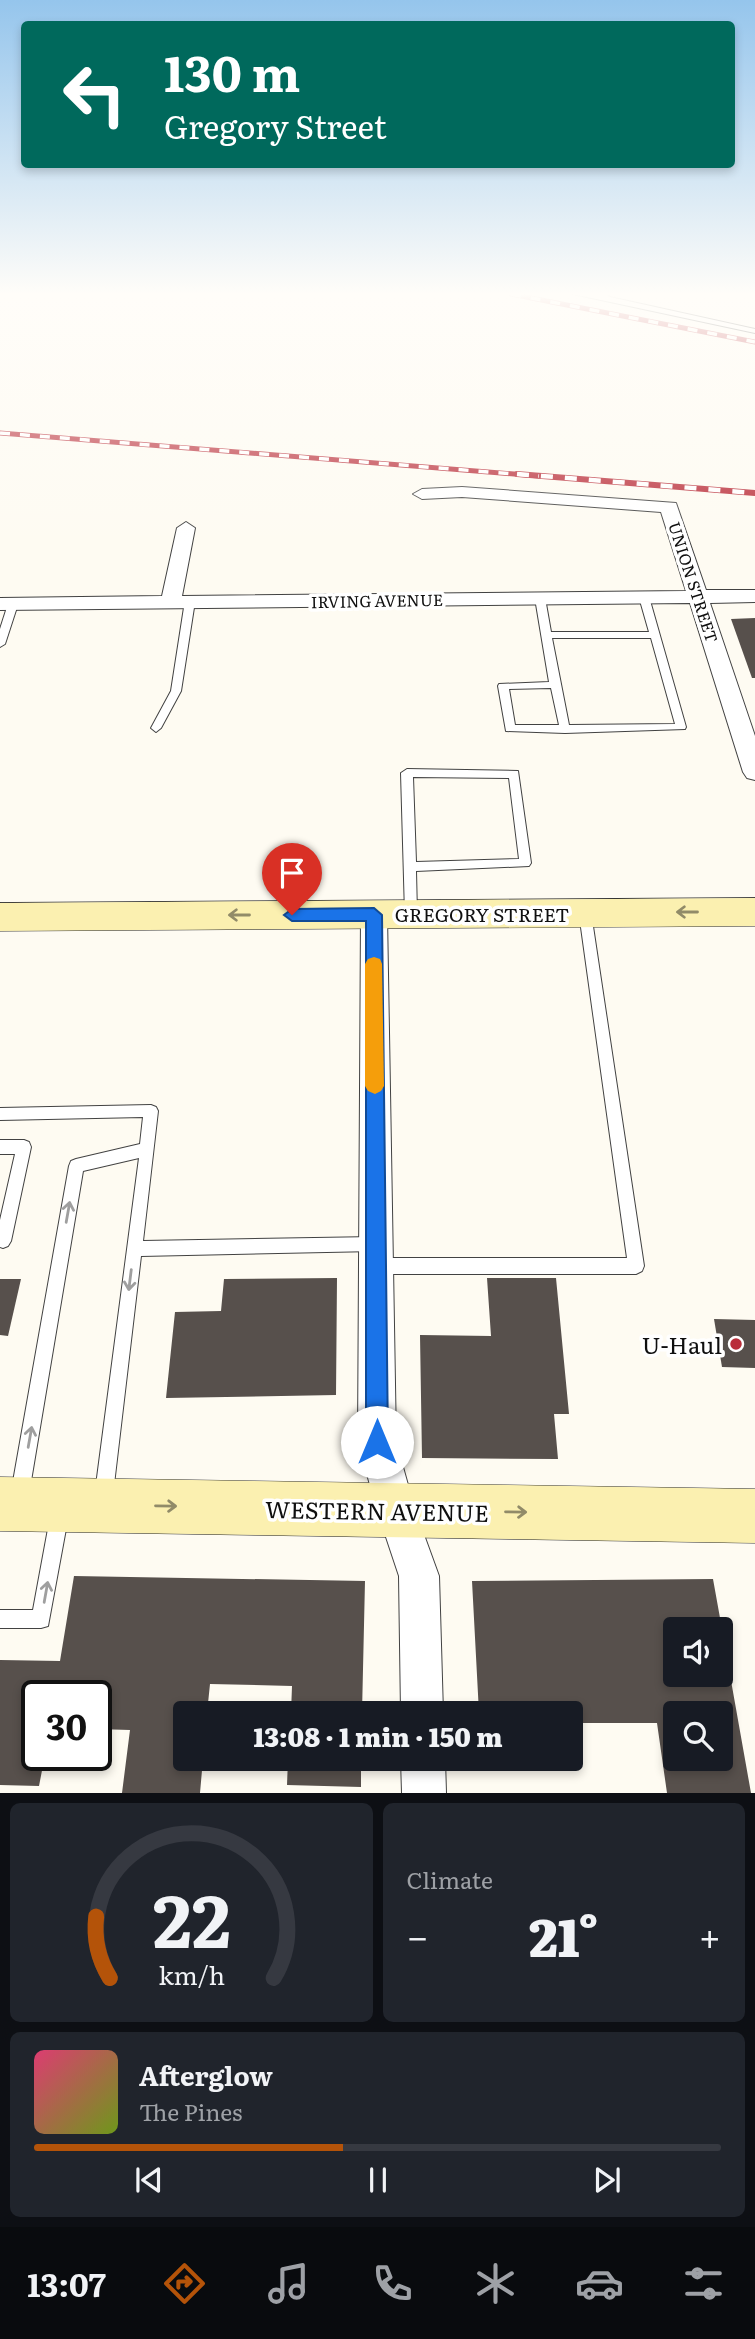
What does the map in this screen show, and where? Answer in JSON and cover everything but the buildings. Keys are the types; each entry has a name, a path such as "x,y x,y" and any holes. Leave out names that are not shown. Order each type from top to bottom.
{"main road":[{"name":"GREGORY STREET","path":"0,917 755,912"},
{"name":"WESTERN AVENUE","path":"45,1504 754,1520"}],"street":[{"name":"UNION STREET","path":"422,494 462,492 670,507 752,754"},
{"path":"181,602 186,528"},
{"name":"IRVING AVENUE","path":"7,604 755,596"},
{"path":"374,915 377,1442 396,1510 419,1576 422,1701"},
{"path":"424,1771 424,1793"}],"lane":[{"path":"555,685 503,686 510,729 681,727 644,597"},
{"path":"540,598 565,729"},
{"path":"156,728 176,691 181,602"},
{"path":"0,644 7,604"},
{"path":"546,635 655,635"},
{"path":"409,867 526,863 514,774 407,773 409,867 411,914"},
{"path":"134,1249 376,1255 636,1266 585,913"},
{"path":"0,1114 151,1111 134,1249 45,1504"},
{"path":"0,1147 24,1147 3,1241"},
{"path":"0,1619 41,1619 45,1504 76,1166 146,1149"}],"railway":[{"path":"0,433 539,476"},
{"path":"517,474 755,493"}],"slow traffic":[{"path":"374,964 375,1086"}],"place":[{"name":"U-Haul","path":"736,1344"}],"route":[{"path":"292,915 374,915 377,1442"}]}
